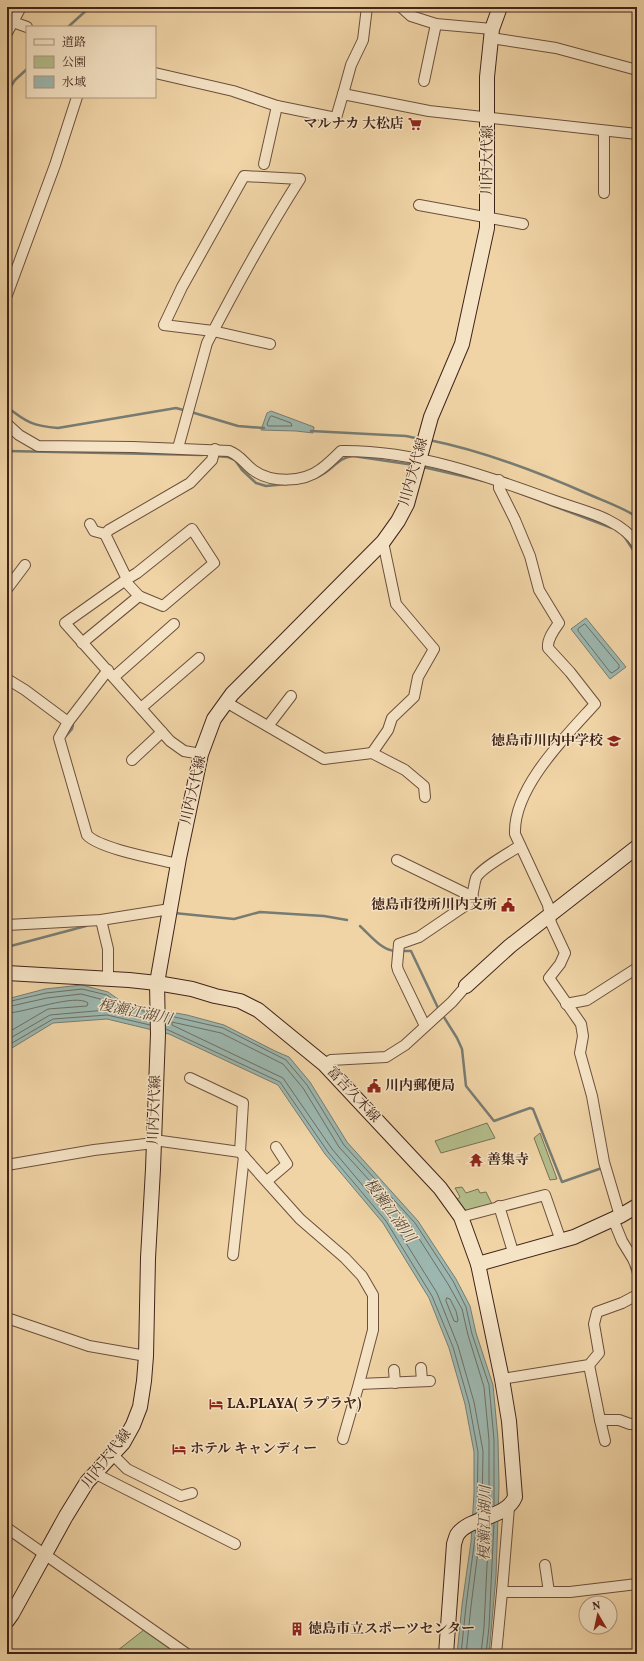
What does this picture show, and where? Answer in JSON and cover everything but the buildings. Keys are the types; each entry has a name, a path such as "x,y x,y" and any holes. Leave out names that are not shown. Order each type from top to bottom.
{"main road":[{"name":"川内大代線","path":"7,1620 12,1614 44,1553 84,1487 123,1443 133,1425 140,1407 146,1356 148,1258 158,1034 157,983 178,864 201,754 214,719 232,694 383,542 398,521 407,504 431,417 462,344 487,228 487,77 492,34 501,10"},
{"path":"466,986 510,946 637,847"},
{"name":"富吉久木線","path":"7,973 108,978 157,983 192,989 215,996 240,1001 258,1010 324,1064 440,1188 461,1217 478,1264 502,1379 509,1421 516,1491 515,1497 506,1509"},
{"path":"478,1264 574,1237 637,1206"},
{"path":"446,1654 454,1544 457,1535 468,1527 506,1509"}],"street":[{"path":"7,33 21,7"},
{"path":"156,73 233,90 277,106 336,118 351,65 363,40 367,7"},
{"path":"401,7 411,16 436,24 556,48 637,70"},
{"path":"13,22 26,27"},
{"path":"424,81 436,24"},
{"path":"343,94 429,111 637,134"},
{"path":"7,295 55,165 77,98"},
{"path":"264,164 277,106"},
{"path":"604,131 604,193"},
{"path":"178,448 189,413 207,343 213,331 269,227 300,179 244,176 182,288 164,325 213,331 270,344"},
{"path":"419,205 523,224"},
{"path":"7,424 19,435 38,446 178,448 214,454 230,451 237,454 252,469 263,476 283,479 312,474 320,470 341,451 358,450 499,484 597,516 619,526 637,544"},
{"path":"105,534 109,530 190,483 214,454"},
{"path":"499,484 530,556 539,590 559,623 554,630 548,644 548,648 570,672 595,704 548,756 522,799 515,829 517,840 548,905 551,923 565,953 560,964 549,978 581,1024 583,1036 580,1053 592,1096 604,1162 622,1241 634,1259 637,1268"},
{"path":"90,524 94,531 105,534"},
{"path":"105,534 126,580 139,596 163,606 214,563 192,529 137,574 126,580 66,623 82,643 170,741 184,750 201,754"},
{"path":"372,753 388,730 392,718 414,697 418,677 434,649 396,604 383,542"},
{"path":"7,589 25,565"},
{"path":"82,643 139,596"},
{"path":"174,624 111,674 68,722 59,738 87,835 107,846 178,864"},
{"path":"141,708 199,658"},
{"path":"7,679 25,690 68,722"},
{"path":"268,726 291,696"},
{"path":"226,702 324,759 372,753 405,770 424,786 426,797"},
{"path":"132,760 162,732"},
{"path":"425,1026 398,970 399,944 419,938 469,903 473,897 478,874 498,859 520,846"},
{"path":"397,860 473,897"},
{"path":"7,925 100,920 170,909"},
{"path":"100,920 108,949 108,978"},
{"path":"566,1004 587,1000 637,968"},
{"path":"324,1064 331,1060 386,1057 405,1045 466,986"},
{"path":"190,1078 243,1103 242,1154 233,1255"},
{"path":"7,1165 94,1150 154,1142 242,1154 300,1219 345,1258 362,1276 373,1295 373,1330 343,1439"},
{"path":"267,1181 287,1164 276,1147"},
{"path":"461,1217 545,1195 561,1241"},
{"path":"499,1206 514,1255"},
{"path":"502,1379 590,1365 599,1353 594,1324 597,1312 622,1303 637,1295"},
{"path":"7,1318 89,1346 146,1356"},
{"path":"590,1365 604,1441"},
{"path":"359,1384 426,1381 421,1368"},
{"path":"394,1370 394,1383"},
{"path":"600,1420 620,1420 630,1424 637,1424"},
{"path":"112,1454 127,1469 181,1496 192,1493"},
{"path":"94,1474 235,1544"},
{"path":"496,1654 502,1592 506,1509"},
{"path":"7,1528 187,1654"},
{"path":"545,1565 549,1592"},
{"path":"502,1592 570,1592 637,1584"}],"green space":[{"path":"487,1123 495,1138 441,1153 435,1141"},
{"path":"540,1133 557,1179 550,1180 534,1138"},
{"path":"462,1187 466,1193 478,1189 480,1193 486,1192 492,1204 471,1211 462,1211 455,1201 460,1197 455,1188"},
{"path":"145,1629 180,1654 113,1654"}],"water":[{"path":"271,411 314,427 313,433 261,430 267,413"},
{"path":"586,618 626,667 610,679 571,629"},
{"name":"榎瀬江湖川","path":"82,985 108,992 125,1004 187,1015 224,1025 289,1057 310,1082 347,1142 418,1221 456,1279 470,1306 476,1333 493,1385 498,1439 499,1486 496,1576 489,1654 457,1654 471,1542 474,1493 474,1452 465,1404 449,1348 429,1298 383,1223 325,1154 278,1085 169,1034 107,1019 53,1023 7,1051 7,999 45,989"}],"waterway":[{"path":"69,26 90,7"},
{"path":"7,92 15,80 26,70"},
{"path":"7,407 30,422 42,426 58,428 176,408 187,411"},
{"path":"191,412 238,426 264,428"},
{"path":"311,431 406,436 420,439"},
{"path":"429,440 490,456 549,477 613,504 637,517"},
{"path":"7,451 202,455"},
{"path":"215,456 228,457 235,460 242,470 256,483 266,486 297,483"},
{"path":"317,477 327,472 342,459 353,456 414,465"},
{"path":"423,467 484,481"},
{"path":"514,491 612,528"},
{"path":"624,536 637,556"},
{"path":"65,737 72,729 73,725"},
{"path":"174,913 234,919 260,912 324,916 347,920"},
{"path":"7,947 86,926"},
{"path":"360,926 381,945 396,951"},
{"path":"401,951 411,951 439,1010"},
{"path":"442,1014 462,1049 466,1086 494,1121 530,1108 533,1109 562,1182 602,1168"},
{"path":"631,1267 637,1286"}],"place":[{"name":"マルナカ 大松店","path":"415,124"},
{"name":"徳島市川内中学校","path":"614,741"},
{"name":"徳島市役所川内支所","path":"508,905"},
{"name":"川内郵便局","path":"374,1086"},
{"name":"善集寺","path":"476,1160"},
{"name":"LA.PLAYA( ラプラヤ)","path":"216,1404"},
{"name":"ホテル キャンディー","path":"179,1449"},
{"name":"徳島市立スポーツセンター","path":"297,1629"}]}
